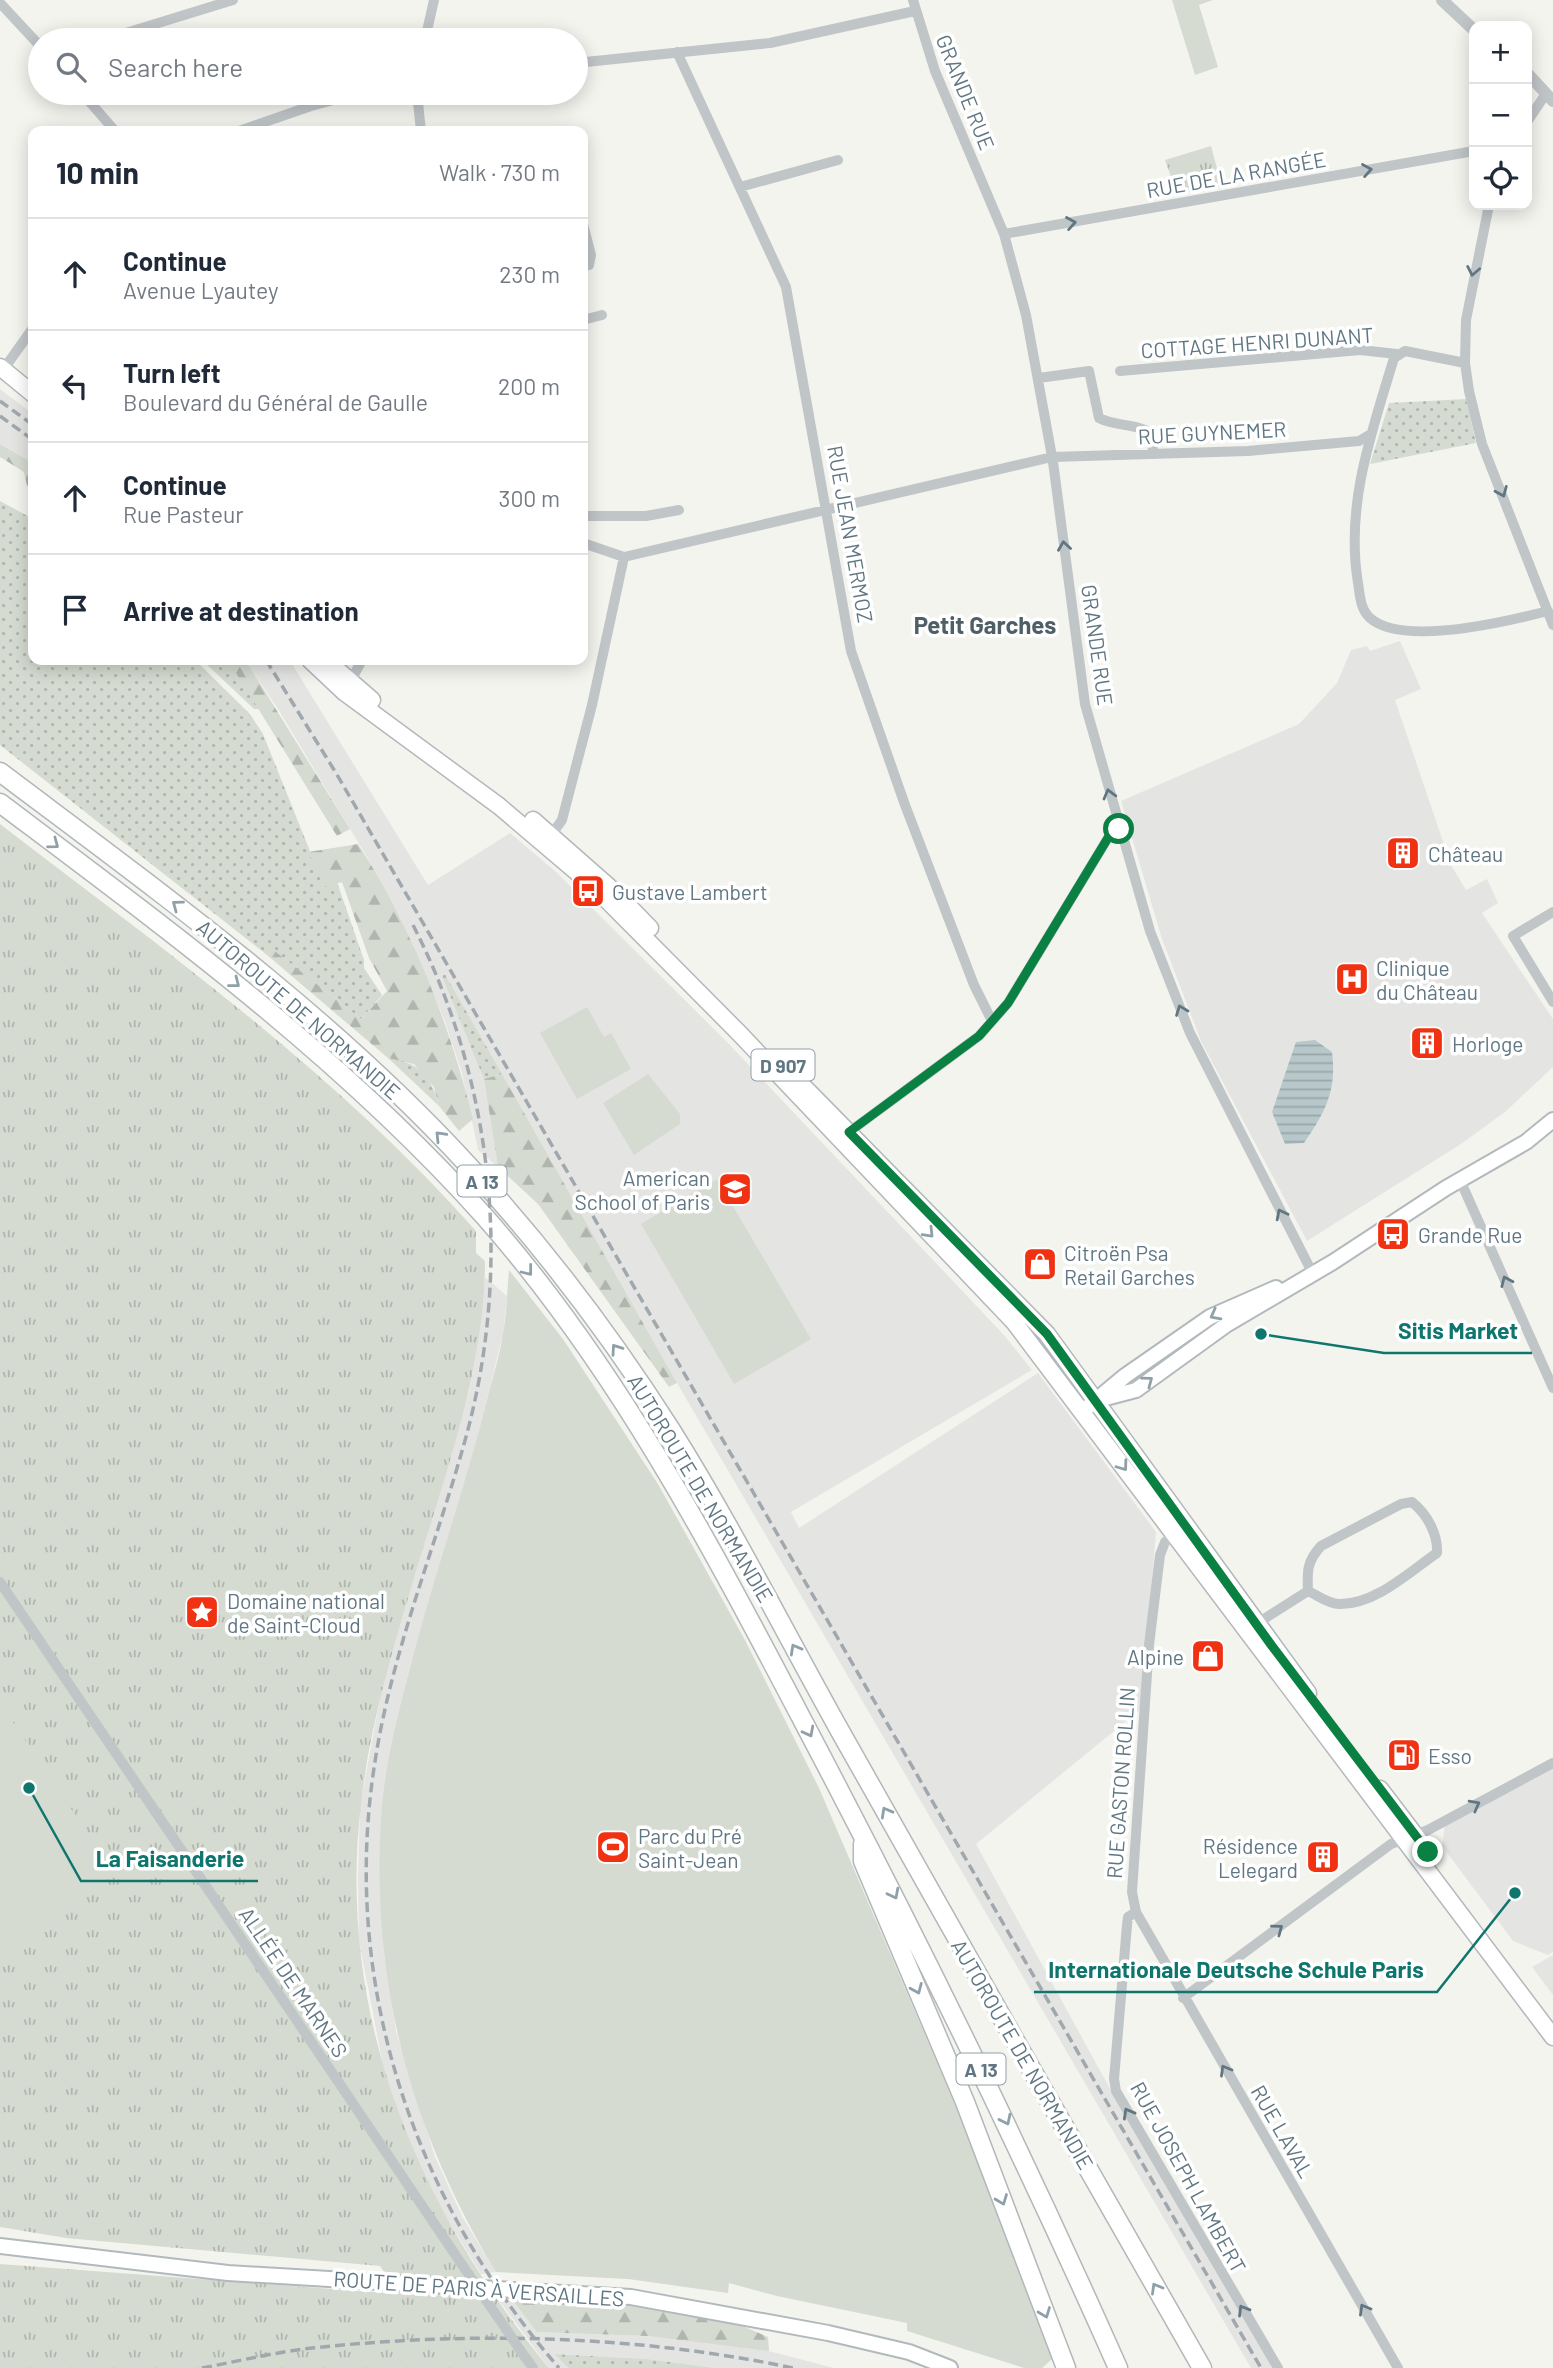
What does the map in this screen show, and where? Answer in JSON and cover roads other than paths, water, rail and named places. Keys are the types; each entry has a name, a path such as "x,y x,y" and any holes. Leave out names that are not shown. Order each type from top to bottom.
{"highway":[{"name":"AUTOROUTE DE NORMANDIE","path":"0,772 183,909 301,1004 392,1086 469,1166 605,1333 672,1433 730,1530 835,1721 1202,2368"},
{"name":"AUTOROUTE DE NORMANDIE","path":"0,803 285,1022 373,1103 485,1218 585,1345 662,1461 708,1541 862,1833 939,1982 1031,2171 1118,2368"},
{"path":"862,1833 863,1861 965,2102 1063,2366"}],"main road":[{"path":"3,364 28,379"},
{"path":"3,364 28,389"},
{"name":"D 907","path":"317,665 616,892 1014,1322 1174,1535 1252,1627"},
{"name":"D 907","path":"330,665 347,686"},
{"path":"1083,1411 1125,1376 1210,1317 1273,1288 1307,1278 1460,1180 1526,1142 1553,1120"},
{"name":"D 907","path":"844,1136 1047,1334 1098,1401 1252,1627 1409,1836 1553,2020"},
{"path":"1047,1334 1038,1352 1069,1363"},
{"name":"D 907","path":"1409,1836 1553,2037"},
{"name":"ROUTE DE PARIS À VERSAILLES","path":"0,2246 228,2273 631,2297 714,2310 828,2333 909,2352 950,2368"}],"street":[{"path":"142,28 233,0"},
{"path":"428,28 434,0"},
{"path":"1442,0 1469,25"},
{"path":"0,3 28,33"},
{"path":"588,62 769,43 914,6"},
{"name":"GRANDE RUE","path":"914,6 935,71 1003,234 1026,315 1052,457 1085,704 1150,931 1190,1033 1307,1278"},
{"name":"RUE JEAN MERMOZ","path":"677,52 786,287 828,508 851,651 909,817 974,985 992,1021"},
{"path":"1532,79 1549,98 1532,117"},
{"path":"92,105 111,126"},
{"path":"253,126 315,105"},
{"path":"418,105 420,126"},
{"name":"RUE DE LA RANGÉE","path":"1003,234 1469,152"},
{"path":"740,187 838,160"},
{"path":"1488,210 1467,304 1465,363 1475,422 1482,444 1553,625"},
{"path":"588,244 591,256 588,265"},
{"path":"588,319 602,315"},
{"path":"3,364 28,334"},
{"name":"COTTAGE HENRI DUNANT","path":"1120,371 1360,350 1397,354 1405,351 1465,363"},
{"path":"1397,354 1363,459 1354,546 1361,602 1370,618 1401,629 1430,632 1548,611"},
{"path":"1039,378 1089,371 1099,418 1111,424 1145,429 1152,435 1153,454"},
{"name":"RUE GUYNEMER","path":"624,556 1052,457 1153,454 1359,441 1371,434"},
{"path":"588,516 646,516 679,510"},
{"path":"548,839 562,820 592,705 624,556 588,545"},
{"path":"347,686 359,665"},
{"path":"844,1136 979,1036 1008,1003 1117,823"},
{"path":"1553,912 1513,936 1553,1002"},
{"path":"1460,1180 1553,1388"},
{"path":"1412,1502 1422,1510 1438,1539 1437,1553 1390,1587 1360,1600 1337,1604 1308,1591 1306,1570 1312,1556 1321,1546 1401,1504 1412,1502"},
{"name":"RUE GASTON ROLLIN","path":"1136,1912 1132,1892 1149,1645 1160,1555 1166,1542 1174,1535"},
{"name":"ALLÉE DE MARNES","path":"0,1583 533,2368"},
{"path":"1252,1627 1308,1591"},
{"path":"1183,1998 1389,1845 1428,1830 1553,1763"},
{"name":"RUE LAVAL","path":"1136,1912 1398,2368"},
{"name":"RUE JOSEPH LAMBERT","path":"1136,1912 1128,1917 1127,1924 1114,2079 1116,2091 1279,2368"}],"railway":[{"path":"0,401 28,421"},
{"path":"0,416 28,436"},
{"path":"269,665 336,773 1261,2368"},
{"path":"413,925 441,986 462,1049 478,1114 488,1180 491,1246 488,1313 479,1379 464,1444 414,1604 381,1727 374,1768 367,1850 369,1931 380,2010 400,2088 428,2163 465,2235 508,2304 559,2368"},
{"path":"202,2368 312,2348 433,2339 493,2338 614,2343 734,2357 793,2368"}],"place":[{"name":"Château","path":"1403,853"},
{"name":"Gustave Lambert","path":"588,891"},
{"name":"Clinique du Château","path":"1352,979"},
{"name":"Horloge","path":"1427,1043"},
{"name":"American School of Paris","path":"735,1189"},
{"name":"Grande Rue","path":"1393,1234"},
{"name":"Citroën Psa Retail Garches","path":"1040,1264"},
{"name":"Sitis Market","path":"1261,1334"},
{"name":"Domaine national de Saint-Cloud","path":"202,1612"},
{"name":"Alpine","path":"1208,1656"},
{"name":"Esso","path":"1404,1755"},
{"name":"La Faisanderie","path":"29,1788"},
{"name":"Parc du Pré Saint-Jean","path":"613,1847"},
{"name":"Résidence Lelegard","path":"1323,1857"},
{"name":"Internationale Deutsche Schule Paris","path":"1515,1893"}],"district":[{"name":"Petit Garches","path":"985,624"}]}
